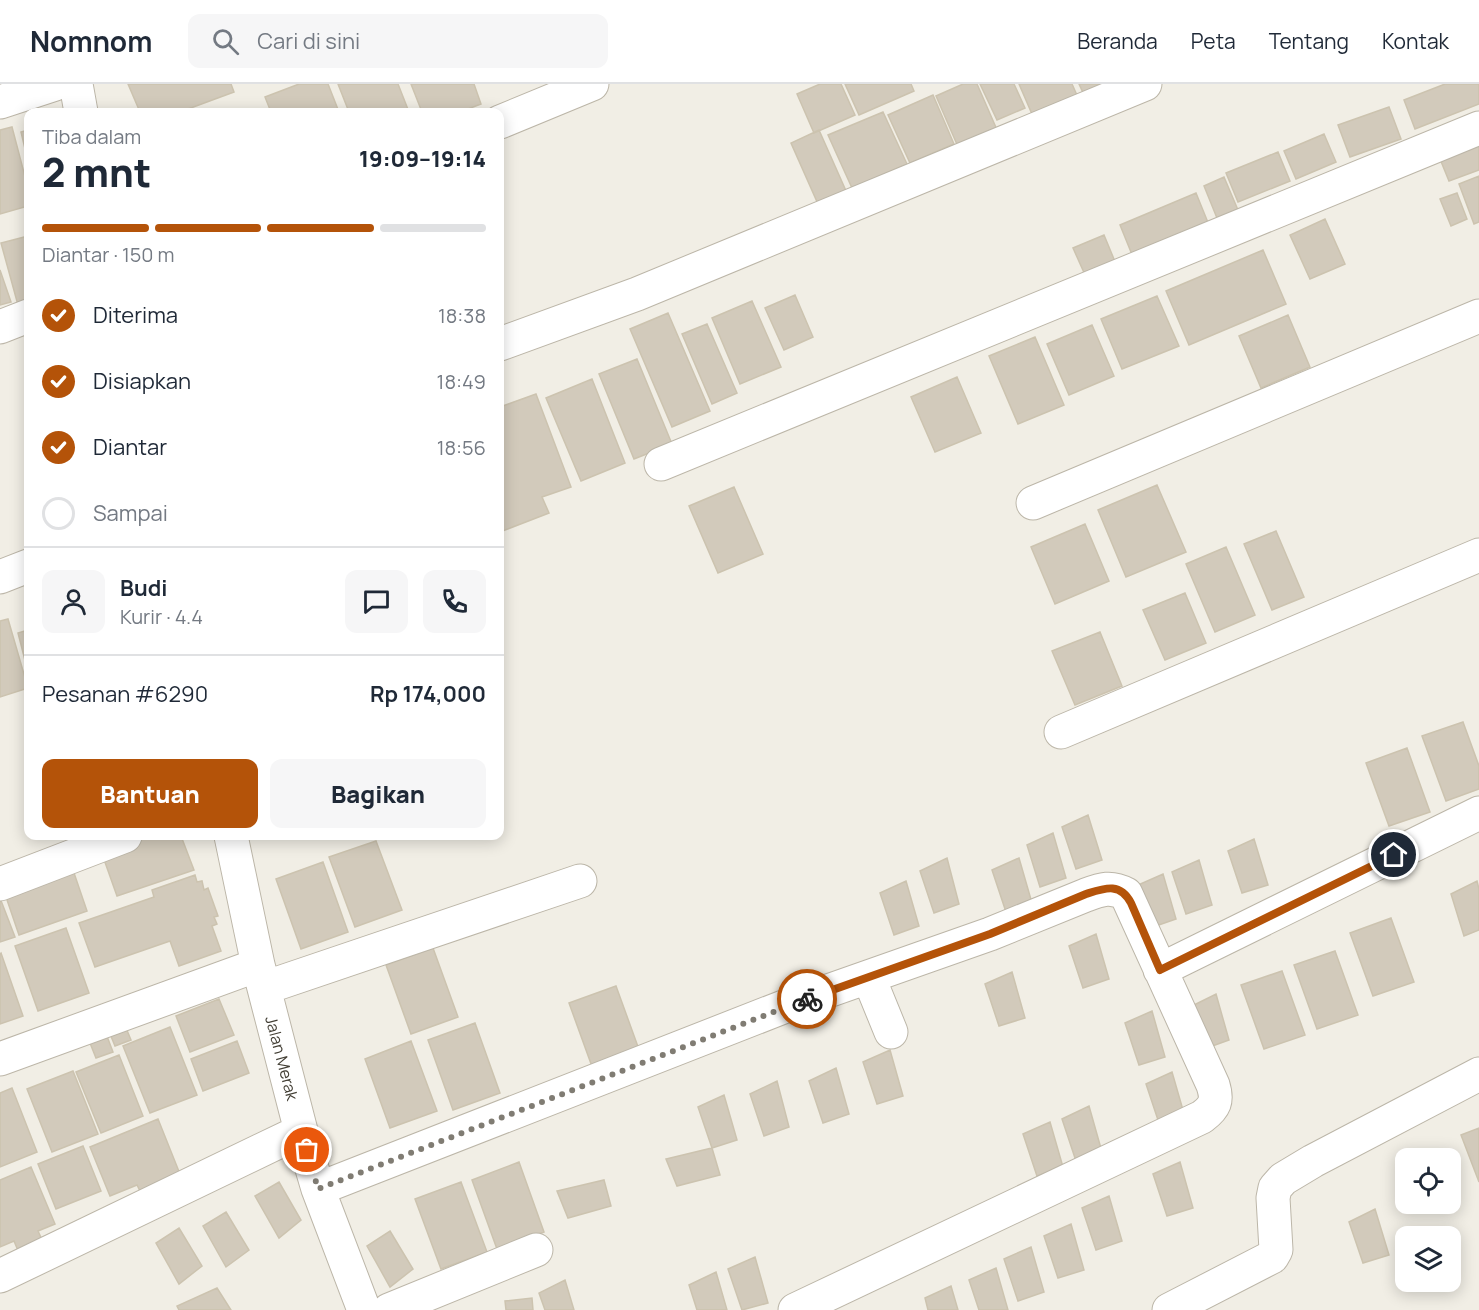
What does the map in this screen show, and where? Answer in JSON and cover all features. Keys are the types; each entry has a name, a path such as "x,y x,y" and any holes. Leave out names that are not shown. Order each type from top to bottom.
{"street":[{"path":"0,102 55,84"},
{"path":"76,84 80,108"},
{"path":"504,120 592,84"},
{"path":"504,343 637,294 1145,84"},
{"path":"661,464 1479,128"},
{"path":"1033,503 1479,316"},
{"path":"0,327 24,317"},
{"path":"1061,732 1479,555"},
{"path":"0,577 24,568"},
{"path":"1160,970 1479,813"},
{"path":"0,884 114,840"},
{"name":"Jalan Merak","path":"232,840 261,976 301,1131 318,1189 364,1310"},
{"path":"0,1059 261,976 580,881"},
{"path":"318,1189 791,1004 990,934 1086,894 1114,888 1126,894 1214,1085 1217,1098 1213,1109 1202,1117 795,1310"},
{"path":"869,978 891,1032"},
{"path":"1168,1310 1272,1257 1276,1250 1273,1198 1275,1188 1283,1179 1479,1074"},
{"path":"0,1276 301,1131"},
{"path":"389,1310 536,1250"}],"building":[{"path":"128,84 231,84 234,92 191,108 138,108"},
{"path":"299,84 328,84 337,108 269,108 265,97"},
{"path":"338,84 398,84 407,108 347,108"},
{"path":"411,84 474,84 481,104 470,108 420,108"},
{"path":"820,84 841,84 855,115 814,133 797,94"},
{"path":"845,84 911,84 914,91 859,115"},
{"path":"963,84 977,84 998,132 959,149 936,96"},
{"path":"980,84 1014,84 1025,108 997,120"},
{"path":"1019,84 1072,84 1080,102 1035,121"},
{"path":"1079,84 1114,84 1085,97"},
{"path":"1445,84 1479,84 1479,104 1415,129 1404,100"},
{"path":"933,95 954,144 910,163 888,115"},
{"path":"1389,107 1401,139 1350,157 1338,125"},
{"path":"883,112 907,164 852,188 828,135"},
{"path":"12,127 24,173 24,207 0,214 0,130"},
{"path":"819,130 850,200 822,213 791,143"},
{"path":"1324,134 1336,162 1296,179 1284,151"},
{"path":"1479,144 1479,170 1449,181 1440,159"},
{"path":"1278,152 1290,181 1238,202 1226,173"},
{"path":"1479,176 1479,222 1474,224 1459,184"},
{"path":"1224,177 1238,210 1217,218 1204,186"},
{"path":"1196,193 1209,225 1133,257 1120,225"},
{"path":"1457,193 1467,219 1451,226 1440,199"},
{"path":"1325,219 1345,264 1310,279 1290,235"},
{"path":"1104,235 1116,264 1086,277 1073,248"},
{"path":"24,237 24,303 18,305 1,243"},
{"path":"1263,250 1286,304 1189,345 1166,291"},
{"path":"0,270 11,302 0,305"},
{"path":"795,295 813,337 784,350 765,308"},
{"path":"1157,296 1179,346 1122,369 1101,319"},
{"path":"752,301 781,367 740,384 712,318"},
{"path":"668,313 710,411 672,427 630,329"},
{"path":"1288,315 1310,367 1261,388 1239,336"},
{"path":"707,324 737,393 712,404 682,334"},
{"path":"1092,325 1114,376 1069,395 1047,344"},
{"path":"1035,337 1064,405 1018,424 989,356"},
{"path":"637,359 672,444 634,459 599,374"},
{"path":"957,377 981,433 935,452 911,397"},
{"path":"592,379 625,463 581,481 546,398"},
{"path":"536,394 571,487 542,497 549,513 504,530 504,406"},
{"path":"1157,485 1186,552 1126,577 1098,510"},
{"path":"734,487 763,554 718,573 689,506"},
{"path":"1085,524 1109,581 1055,604 1031,547"},
{"path":"1276,531 1304,597 1272,610 1244,544"},
{"path":"1226,547 1255,615 1215,632 1186,564"},
{"path":"1185,593 1206,643 1165,660 1143,610"},
{"path":"8,619 24,674 24,689 0,697 0,621"},
{"path":"24,631 24,656 18,633"},
{"path":"1100,632 1122,686 1075,705 1052,651"},
{"path":"1463,722 1479,766 1479,789 1446,801 1422,736"},
{"path":"1407,748 1430,812 1389,826 1366,763"},
{"path":"1088,815 1102,860 1076,869 1062,827"},
{"path":"1053,833 1066,878 1040,887 1027,845"},
{"path":"1254,839 1268,885 1242,893 1228,851"},
{"path":"132,840 183,840 194,870 117,896 101,851"},
{"path":"376,841 402,910 355,927 329,857"},
{"path":"947,858 959,904 934,913 920,871"},
{"path":"1019,858 1032,903 1006,912 992,870"},
{"path":"1199,860 1212,905 1186,914 1172,872"},
{"path":"323,862 348,932 301,949 276,879"},
{"path":"73,870 87,911 19,935 5,894"},
{"path":"1163,874 1176,919 1150,928 1136,886"},
{"path":"195,875 197,882 202,881 204,890 208,888 218,916 214,917 217,924 212,926 221,951 179,966 170,941 95,967 79,923 154,897 152,890"},
{"path":"906,881 919,926 894,935 880,893"},
{"path":"1477,881 1479,930 1464,936 1451,894"},
{"path":"0,898 15,937 0,942"},
{"path":"1391,918 1414,982 1373,996 1350,933"},
{"path":"66,928 89,993 38,1011 15,946"},
{"path":"1096,934 1109,979 1083,988 1069,946"},
{"path":"433,948 458,1017 411,1034 386,965"},
{"path":"1335,951 1358,1015 1317,1029 1294,965"},
{"path":"0,954 23,1016 0,1024"},
{"path":"1282,971 1305,1035 1264,1049 1241,985"},
{"path":"1012,972 1025,1018 999,1026 985,984"},
{"path":"616,986 641,1055 594,1072 569,1003"},
{"path":"1216,994 1229,1040 1204,1049 1190,1007"},
{"path":"219,999 234,1035 190,1052 176,1016"},
{"path":"1152,1011 1165,1057 1139,1065 1125,1023"},
{"path":"124,1023 131,1040 115,1046 108,1029"},
{"path":"475,1023 500,1093 453,1110 428,1040"},
{"path":"170,1027 197,1095 150,1113 123,1046"},
{"path":"105,1031 113,1052 96,1058 88,1038"},
{"path":"237,1041 249,1073 203,1091 191,1059"},
{"path":"411,1041 437,1111 390,1128 365,1059"},
{"path":"890,1050 903,1096 877,1104 863,1062"},
{"path":"119,1055 143,1116 101,1133 76,1072"},
{"path":"836,1068 849,1114 823,1123 809,1081"},
{"path":"73,1071 98,1134 52,1152 27,1089"},
{"path":"1172,1072 1185,1117 1160,1126 1146,1084"},
{"path":"777,1081 789,1127 764,1136 750,1094"},
{"path":"12,1088 37,1152 0,1167 0,1093"},
{"path":"724,1095 737,1140 712,1148 698,1107"},
{"path":"1089,1106 1102,1152 1076,1161 1062,1119"},
{"path":"158,1119 182,1179 142,1195 137,1185 110,1196 90,1147"},
{"path":"1050,1122 1063,1167 1037,1176 1023,1134"},
{"path":"1479,1128 1479,1182 1461,1135"},
{"path":"83,1146 101,1191 56,1209 38,1164"},
{"path":"712,1148 720,1175 677,1186 666,1159"},
{"path":"519,1162 544,1232 497,1249 472,1180"},
{"path":"1180,1162 1193,1208 1167,1216 1153,1174"},
{"path":"31,1167 55,1224 38,1231 43,1242 19,1253 14,1241 0,1247 0,1180"},
{"path":"604,1180 611,1206 568,1218 557,1191"},
{"path":"279,1182 301,1220 279,1238 255,1196"},
{"path":"461,1182 487,1252 441,1269 415,1199"},
{"path":"1109,1196 1122,1241 1096,1250 1082,1208"},
{"path":"1375,1209 1389,1255 1363,1263 1349,1222"},
{"path":"226,1212 249,1250 226,1267 203,1226"},
{"path":"1071,1224 1084,1270 1058,1278 1044,1236"},
{"path":"179,1228 202,1266 179,1284 156,1243"},
{"path":"390,1231 413,1269 390,1287 367,1246"},
{"path":"1031,1247 1044,1292 1018,1301 1004,1259"},
{"path":"755,1257 768,1303 742,1310 728,1269"},
{"path":"996,1268 1008,1310 979,1310 969,1280"},
{"path":"716,1272 727,1310 697,1310 689,1285"},
{"path":"565,1280 574,1310 545,1310 539,1293"},
{"path":"951,1286 958,1310 928,1310 925,1298"},
{"path":"217,1288 231,1310 179,1310 177,1306"},
{"path":"532,1298 533,1310 506,1310 505,1301"}],"way so far":[{"path":"307,1150 318,1189 807,999"}],"route":[{"path":"807,999 990,934 1101,889 1114,888 1126,894 1160,970 1394,855"}]}
